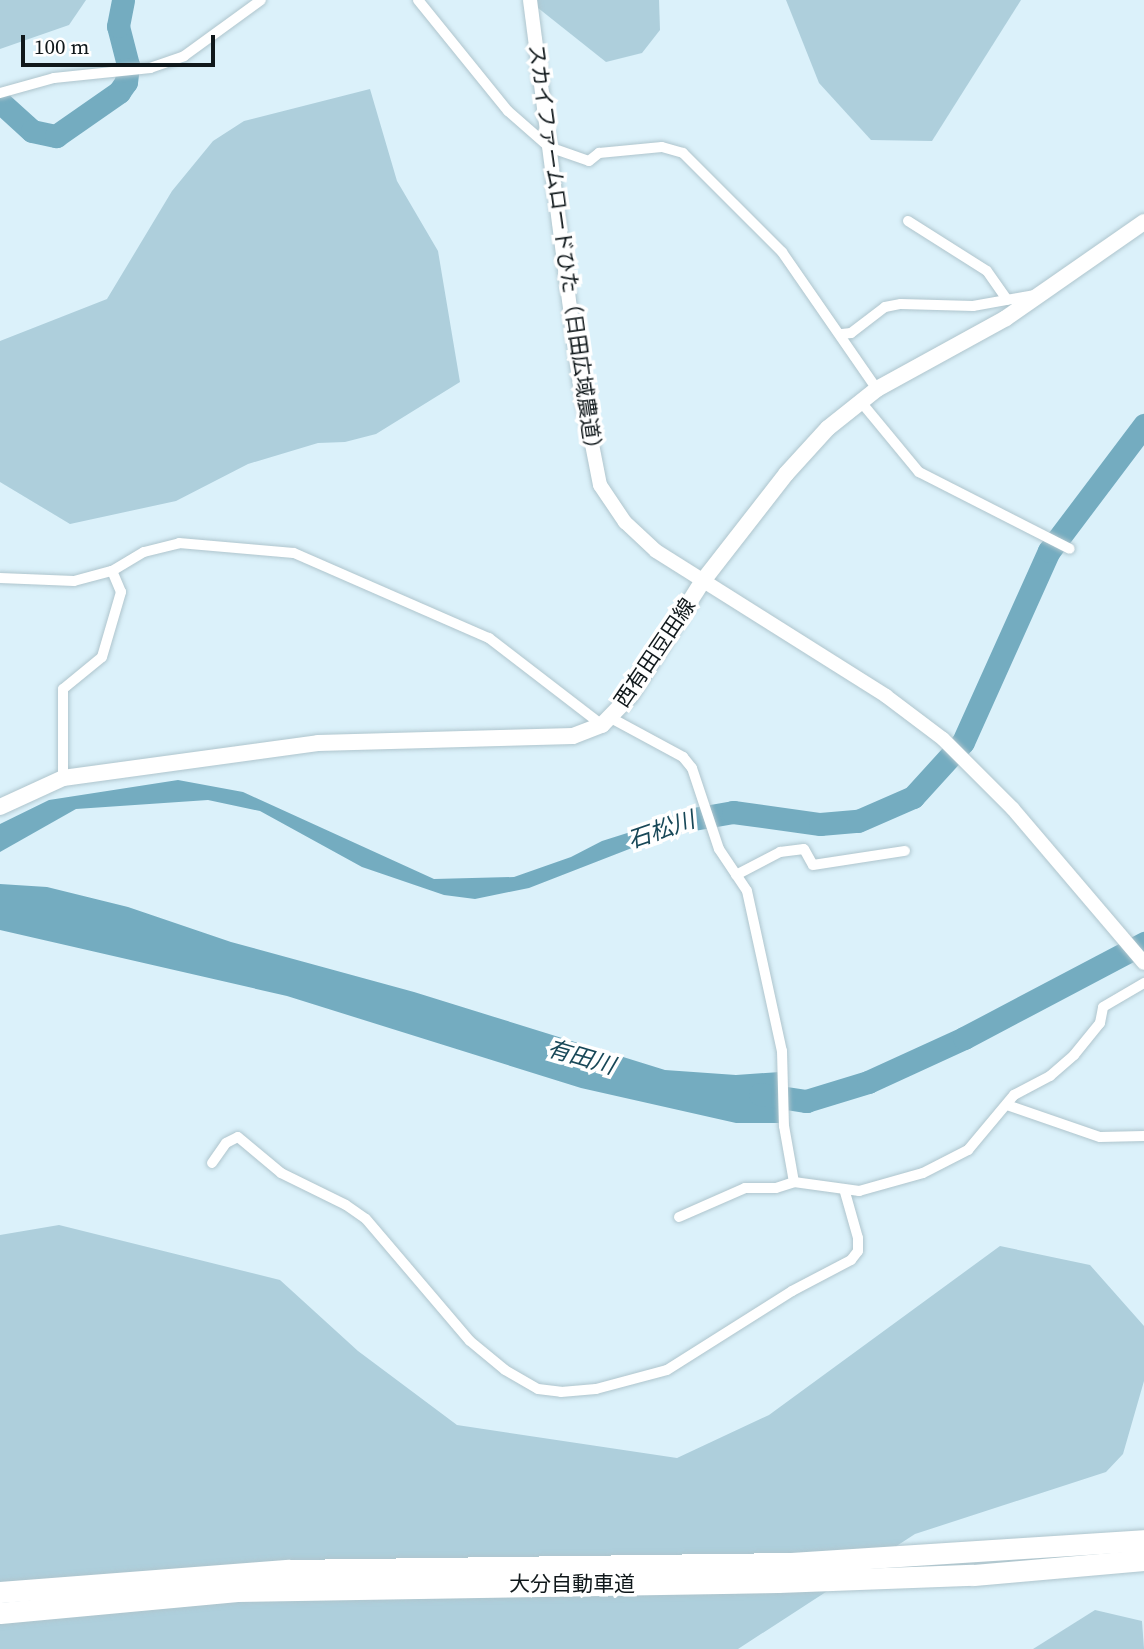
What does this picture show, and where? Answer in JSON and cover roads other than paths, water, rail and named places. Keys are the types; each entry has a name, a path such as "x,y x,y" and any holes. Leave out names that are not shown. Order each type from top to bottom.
{"highway":[{"name":"大分自動車道","path":"0,1592 289,1570 790,1563 1144,1540"},
{"name":"大分自動車道","path":"0,1613 237,1591 778,1582 972,1575 1144,1560"}],"main road":[{"name":"西有田豆田線","path":"0,807 62,778 318,743 573,736 606,722 702,582 786,474 828,428 877,390 1043,294 1144,222"}],"street":[{"path":"0,93 54,78 150,68 184,56 261,0"},
{"path":"418,0 508,111 549,147 589,161 598,153 662,147 683,153 782,252 842,334 877,390"},
{"name":"スカイファームロードひた（日田広域農道）","path":"530,0 590,450 600,485 625,522 702,582 886,696 943,739 1013,809 1086,899 1144,964"},
{"path":"908,221 987,271 1007,300"},
{"path":"842,334 893,306 973,306 1043,294"},
{"path":"861,402 919,472 1070,550"},
{"path":"0,578 74,581 112,571 144,552 179,543 294,553 489,638 606,722 683,757 692,768 711,832 747,891 782,1051 784,1126 794,1182"},
{"path":"62,778 63,689 102,657 121,592 112,571"},
{"path":"736,875 779,852 804,849 813,866 905,851"},
{"path":"679,1217 730,1191 794,1182 845,1192 923,1173 968,1150 1014,1095 1050,1076 1074,1055 1100,1023 1103,1007 1144,983"},
{"path":"1007,1105 1100,1136 1144,1136"},
{"path":"212,1163 231,1138 238,1137 282,1173 346,1205 366,1219 470,1341 505,1370 538,1389 561,1392 596,1389 667,1370 792,1291 851,1260 858,1251 858,1238 845,1192"}],"water":[{"path":"178,780 243,792 434,879 514,877 571,857 602,841 700,810 704,826 655,839 529,888 475,899 444,895 362,867 260,811 208,800 76,809 0,852 0,824 49,800"},
{"path":"0,884 47,887 128,907 231,942 414,992 665,1070 736,1075 780,1072 779,1123 736,1123 581,1088 287,996 0,930"}],"waterway":[{"path":"0,102 32,131 56,136 119,92 126,82 128,65 118,26 123,0"},
{"name":"石松川","path":"682,821 733,812 820,824 858,821 913,797 963,742 1049,551 1144,425"},
{"name":"有田川","path":"760,1094 806,1101 868,1082 964,1038 1144,943"}]}
